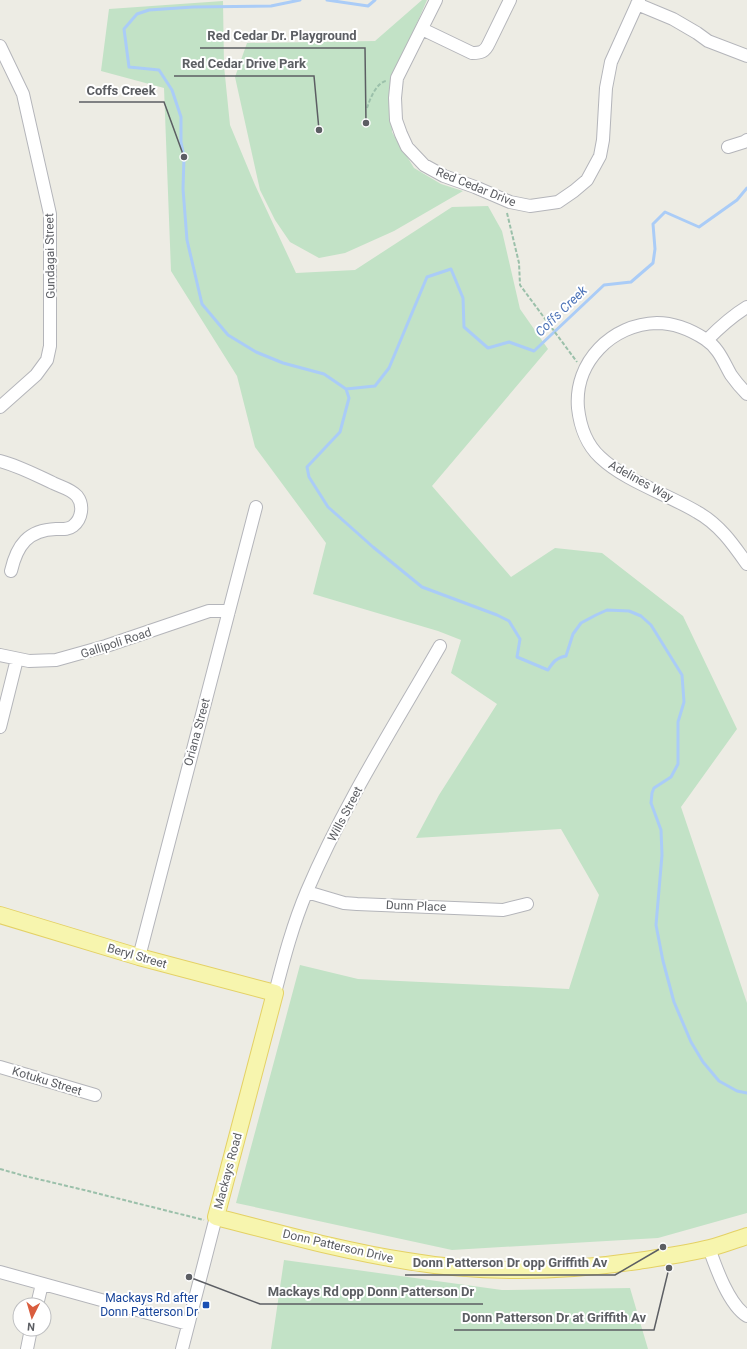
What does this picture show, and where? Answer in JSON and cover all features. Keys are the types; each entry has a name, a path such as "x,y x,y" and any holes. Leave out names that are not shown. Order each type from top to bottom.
{"main road":[{"name":"Beryl Street","path":"0,916 139,957 275,992"},
{"name":"Mackays Road","path":"215,1220 275,992"},
{"name":"Donn Patterson Drive","path":"215,1220 359,1253 408,1262 458,1268 507,1270 555,1269 609,1265 708,1248 747,1236"}],"street":[{"name":"Red Cedar Drive","path":"436,0 397,78 395,98 396,120 407,147 424,164 444,176 476,186 510,202 530,206 558,202 574,191 587,180 600,156 603,140 606,88 611,62 638,2"},
{"path":"422,28 472,53 480,53 485,50 489,44 510,0"},
{"path":"638,2 696,32 708,42 747,56"},
{"name":"Gundagai Street","path":"0,46 23,94 50,214 51,252 50,346 47,360 36,374 0,407"},
{"path":"728,147 747,140"},
{"path":"707,340 727,320 747,307"},
{"name":"Adelines Way","path":"747,394 740,388 717,350 707,340 692,331 675,325 657,323 640,325 623,331 610,338 590,359 584,371 578,394 578,407 584,434 590,445 599,456 624,473 698,512 712,522 725,534 747,564"},
{"path":"0,461 29,471 70,490 81,502 80,518 76,524 66,530 48,530 31,536 18,550 11,570"},
{"name":"Oriana Street","path":"139,957 256,507"},
{"name":"Gallipoli Road","path":"0,655 40,662 56,660 70,657 209,611 229,611"},
{"name":"Wills Street","path":"275,992 295,924 307,892 340,822 440,646"},
{"path":"0,727 18,659"},
{"name":"Dunn Place","path":"307,892 344,903 357,904 503,910 527,904"},
{"name":"Kotuku Street","path":"0,1067 95,1095"},
{"name":"Mackays Road","path":"182,1349 215,1220"},
{"path":"708,1248 719,1278 741,1312 747,1316"},
{"path":"0,1272 188,1324"},
{"path":"39,1297 42,1284"},
{"path":"27,1349 30,1337"}],"path":[{"path":"367,108 372,96 382,82 387,81 397,83"},
{"path":"510,202 507,216 519,263 520,285 568,352"},
{"path":"0,1169 215,1220"}],"green space":[{"path":"422,0 427,0 391,83 392,132 414,168 441,184 463,191 394,231 345,253 319,258 290,242 275,220 260,190 235,77 247,43 375,41"},
{"path":"223,1 224,66 230,125 255,185 296,273 355,270 452,207 488,206 502,231 520,309 548,349 432,486 511,577 555,548 602,553 683,616 737,729 681,807 747,1003 747,1213 658,1238 452,1250 236,1203 300,965 358,979 569,989 599,895 561,829 416,838 439,795 497,704 451,673 461,640 438,631 313,594 326,543 255,447 237,376 171,271 164,88 101,71 109,9"},
{"path":"284,1260 502,1290 630,1288 648,1349 271,1349"}],"waterway":[{"name":"Coffs Creek","path":"300,0 271,6 193,7 149,10 137,14 124,29 129,67 159,70 172,90 181,117 181,142 184,157 183,189 187,240 202,304 228,335 256,352 283,363 324,374 346,389 375,386 389,368 427,277 451,269 463,298 464,327 488,348 509,342 534,351 604,285 631,282 653,263 655,249 653,224 665,212 699,227 737,200 747,188"},
{"name":"Coffs Creek","path":"327,0 368,6 375,0"},
{"path":"346,389 349,398 340,432 307,467 309,477 328,507 373,547 422,587 497,615 509,621 520,639 517,657 548,670 555,661 566,656 573,634 581,623 607,610 629,611 641,616 651,625 682,675 684,702 678,722 678,764 671,777 654,788 652,793 651,803 661,830 662,855 656,925 663,961 674,1002 691,1042 703,1062 719,1081 737,1091 747,1093"}],"place":[{"name":"Red Cedar Dr. Playground","path":"366,123"},
{"name":"Red Cedar Drive Park","path":"319,130"},
{"name":"Coffs Creek","path":"184,157"},
{"name":"Donn Patterson Dr opp Griffith Av","path":"663,1247"},
{"name":"Donn Patterson Dr at Griffith Av","path":"669,1268"},
{"name":"Mackays Rd opp Donn Patterson Dr","path":"189,1277"},
{"name":"Mackays Rd after Donn Patterson Dr","path":"206,1305"}]}
